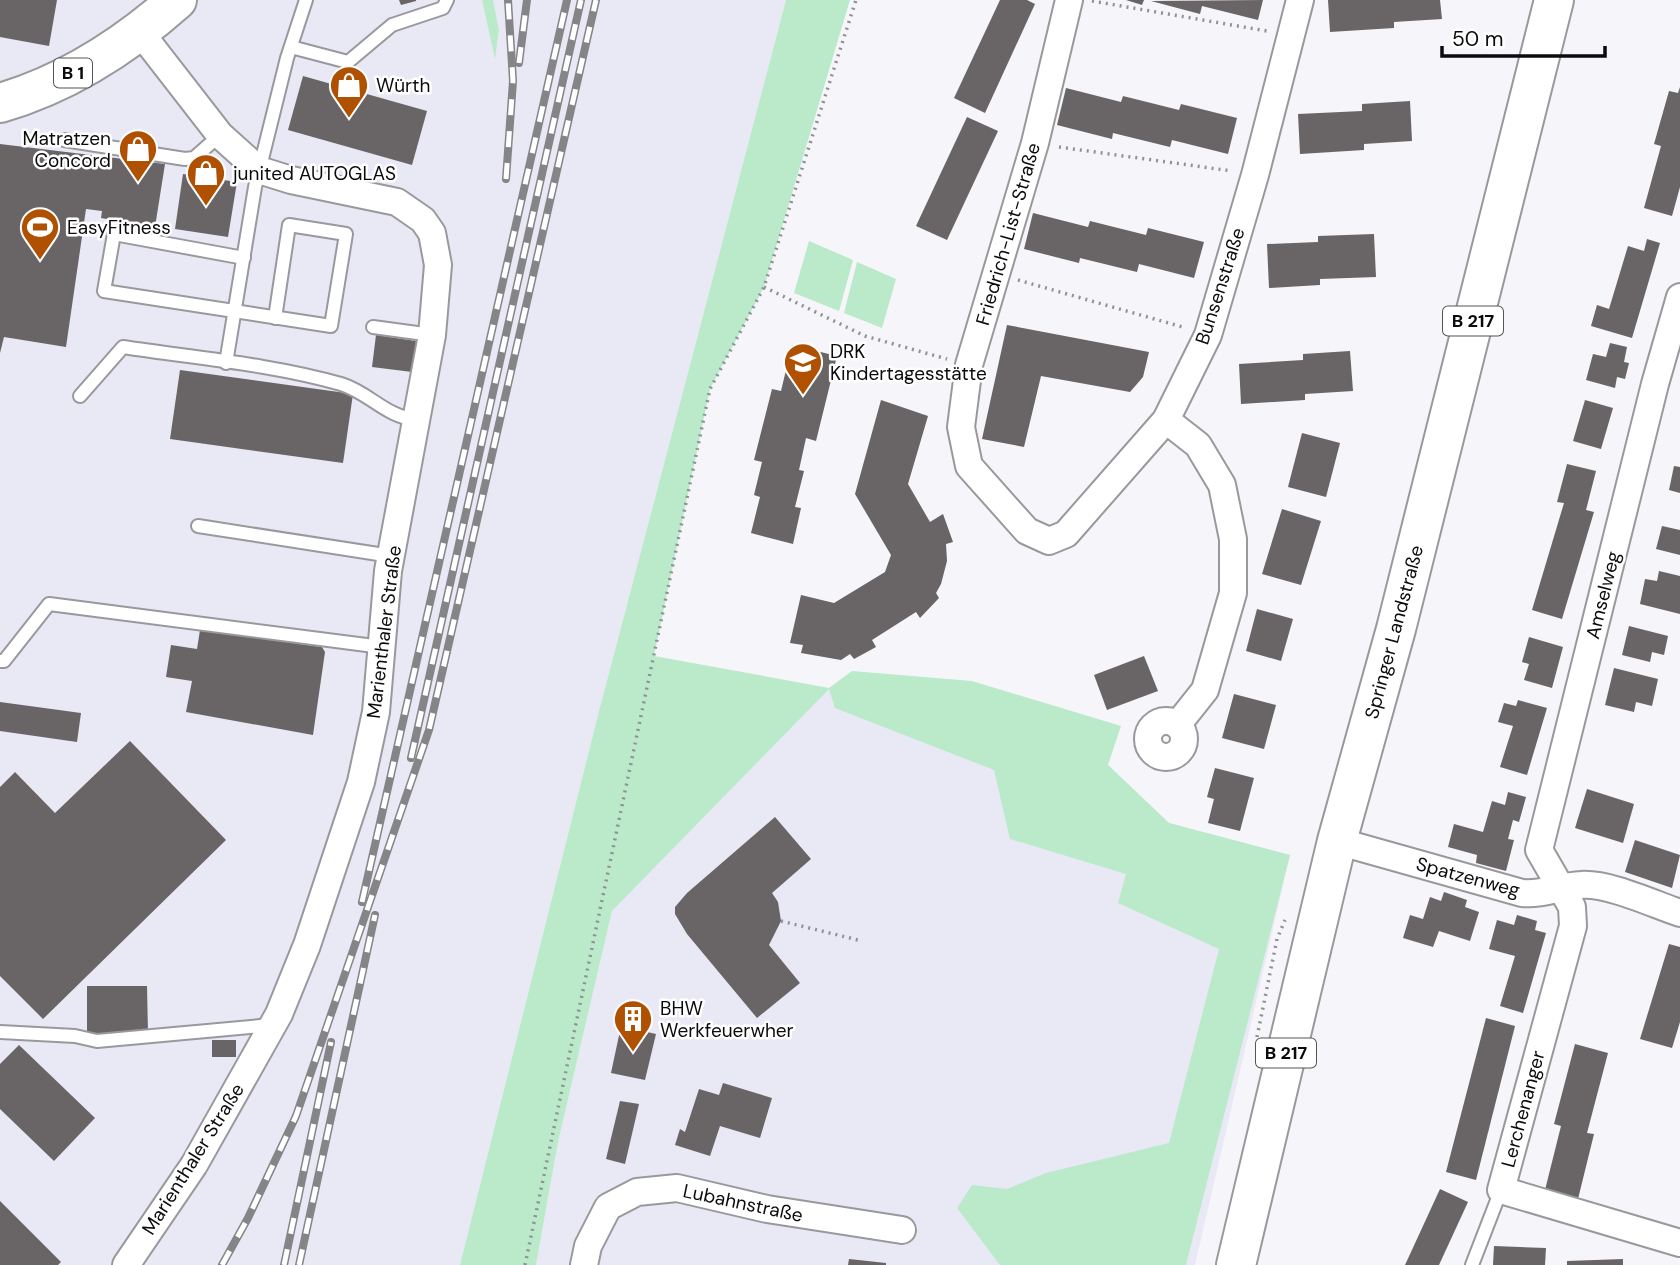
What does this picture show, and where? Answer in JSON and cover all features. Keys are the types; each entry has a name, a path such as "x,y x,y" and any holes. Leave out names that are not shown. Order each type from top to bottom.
{"main road":[{"name":"B 1","path":"0,103 58,81 140,32 177,0"},
{"name":"Springer Landstraße","path":"1236,1265 1337,841 1396,629 1554,0"}],"street":[{"name":"Friedrich-List-Straße","path":"1027,531 969,466 961,427 970,365 1035,143 1069,0"},
{"name":"Bunsenstraße","path":"1027,531 1049,541 1066,534 1166,419 1208,335 1255,175 1300,0"},
{"name":"Marienthaler Straße","path":"126,1265 194,1165 273,1025 307,945 360,782 376,712 391,556 432,335 437,249 423,220 411,209 380,196 290,180 259,170 220,135 140,32"},
{"name":"Amselweg","path":"1563,889 1539,850 1655,384 1680,297"},
{"path":"1166,419 1198,444 1222,485 1233,538 1233,593 1205,690 1178,724"},
{"name":"Spatzenweg","path":"1337,841 1522,893 1538,895 1581,885 1598,886 1680,913"},
{"name":"Lerchenanger","path":"1563,889 1572,907 1573,926 1501,1190 1680,1243"},
{"name":"Lubahnstraße","path":"584,1265 588,1246 608,1207 638,1192 677,1188 767,1209 901,1230"}],"lane":[{"path":"226,363 259,170 290,47 306,0"},
{"path":"290,47 348,62 392,25 443,8 447,0"},
{"path":"64,140 185,159 194,158 220,135"},
{"path":"244,258 114,234 104,291 235,313 331,326 346,234 289,225 275,318"},
{"path":"373,327 432,335"},
{"path":"80,396 123,347 341,384 361,393 388,412 418,420"},
{"path":"198,526 391,556"},
{"path":"0,661 4,661 49,604 382,647"},
{"path":"0,1032 75,1036 97,1041 273,1025"},
{"path":"1472,1265 1501,1190"}],"path":[{"path":"525,1265 710,389 764,287 856,0"},
{"path":"1086,0 1291,34"},
{"path":"1035,143 1255,175"},
{"path":"996,274 1208,335"},
{"path":"764,287 865,336 970,365"},
{"path":"781,921 862,941"}],"shaded area":[{"path":"0,0 482,0 495,57 499,30 493,0 786,0 598,715 460,1265 0,1265"},
{"path":"829,688 1108,765 1169,823 1290,855 1195,1265 536,1265 558,1142 612,911"}],"green space":[{"path":"482,0 493,0 499,30 495,59"},
{"path":"786,0 850,0 764,287 710,389 654,656 829,688 852,671 972,681 1121,726 1108,765 1169,823 1290,855 1186,1265 1000,1265 957,1208 972,1185 1007,1189 1046,1173 1169,1143 1219,949 1118,903 1126,874 1010,839 994,770 835,708 829,689 612,911 558,1142 536,1265 460,1265 598,715"},
{"path":"809,241 853,260 839,311 794,293"},
{"path":"857,262 896,279 882,328 844,313"}],"building":[{"path":"0,0 57,0 49,46 0,37"},
{"path":"399,0 416,0 416,1 401,5"},
{"path":"1000,0 1027,0 1035,4 985,113 954,98"},
{"path":"1126,0 1144,0 1142,5"},
{"path":"1263,0 1258,20 1202,6 1200,14 1151,1"},
{"path":"1328,0 1440,0 1442,19 1394,22 1394,28 1330,32"},
{"path":"303,76 427,111 412,165 288,130"},
{"path":"1680,87 1680,187 1672,216 1644,208 1661,146 1654,144 1669,91 1678,93"},
{"path":"1066,88 1121,102 1123,96 1179,110 1181,104 1237,118 1228,154 1172,140 1170,147 1113,133 1112,139 1057,125"},
{"path":"1410,101 1412,141 1364,144 1364,150 1300,154 1298,114 1362,111 1362,104"},
{"path":"967,117 998,131 947,240 916,226"},
{"path":"0,144 165,164 155,227 101,218 102,211 86,209 66,347 4,337 0,353"},
{"path":"183,174 237,182 228,237 175,229"},
{"path":"1033,213 1088,227 1090,221 1146,235 1148,228 1204,242 1194,278 1139,264 1137,272 1080,258 1079,263 1024,249"},
{"path":"1374,234 1376,277 1320,279 1320,285 1269,288 1267,244 1318,242 1318,236"},
{"path":"1647,239 1660,243 1632,338 1591,326 1597,305 1609,309 1628,246 1644,251"},
{"path":"1007,325 1149,352 1143,377 1130,392 1041,376 1024,447 982,439"},
{"path":"376,335 416,341 412,372 372,367"},
{"path":"1610,343 1627,347 1624,362 1629,363 1625,379 1617,377 1615,388 1586,380 1593,354 1606,357"},
{"path":"792,345 837,356 816,441 806,438 799,470 804,471 795,507 801,508 793,544 751,533 760,497 754,495 762,462 754,460 772,389 781,391"},
{"path":"1350,351 1353,391 1305,394 1305,400 1241,404 1239,364 1303,360 1303,354"},
{"path":"180,370 353,394 343,463 170,439"},
{"path":"881,400 928,416 908,484 930,522 943,514 953,542 946,544 947,561 936,593 939,598 920,618 916,612 872,640 876,647 854,659 850,654 841,660 801,653 803,645 790,643 801,595 834,603 885,572 891,555 855,494"},
{"path":"1585,400 1613,408 1601,449 1573,441"},
{"path":"1302,433 1340,443 1326,497 1288,487"},
{"path":"1567,464 1596,471 1586,510 1594,512 1562,619 1532,610 1564,503 1557,502"},
{"path":"1674,466 1680,467 1680,493 1669,490"},
{"path":"1282,509 1321,521 1301,585 1262,574"},
{"path":"1662,526 1680,530 1680,555 1656,549"},
{"path":"1659,571 1680,576 1680,614 1640,604 1645,579 1657,581"},
{"path":"1257,609 1293,619 1281,661 1246,651"},
{"path":"1629,626 1668,636 1664,655 1652,652 1650,662 1622,655"},
{"path":"200,630 322,647 325,652 313,735 186,712 192,681 166,677 171,645 197,649"},
{"path":"1529,637 1563,647 1552,688 1524,680 1529,664 1522,662"},
{"path":"1144,656 1158,691 1107,710 1094,675"},
{"path":"1614,668 1658,679 1652,706 1636,702 1634,712 1605,705"},
{"path":"1234,694 1276,705 1264,749 1222,738"},
{"path":"1518,700 1547,708 1527,775 1500,767 1513,726 1498,722 1504,703 1516,706"},
{"path":"0,702 81,713 77,742 0,731"},
{"path":"130,741 226,840 43,1019 0,976 0,787 15,772 55,813"},
{"path":"1215,768 1254,778 1240,831 1208,823 1214,799 1207,797"},
{"path":"1587,789 1634,804 1623,843 1575,828"},
{"path":"1508,792 1526,797 1519,822 1513,820 1508,839 1514,840 1506,871 1476,863 1477,855 1448,847 1454,824 1483,832 1492,801 1505,805"},
{"path":"775,817 811,859 772,893 778,902 781,921 769,945 800,983 757,1018 687,934 675,914 675,907 687,893"},
{"path":"1635,840 1680,855 1672,888 1625,872"},
{"path":"1444,892 1467,900 1465,907 1479,912 1470,941 1439,931 1433,947 1403,938 1410,915 1423,919 1430,897 1441,901"},
{"path":"1517,915 1537,921 1535,930 1546,933 1523,1013 1500,1006 1515,956 1489,949 1497,920 1514,925"},
{"path":"1669,944 1680,947 1680,1022 1672,1048 1640,1039"},
{"path":"87,986 147,986 148,1033 87,1034"},
{"path":"1486,1018 1515,1026 1476,1180 1446,1172"},
{"name":"BHW Werkfeuerwher","path":"621,1026 656,1034 645,1080 611,1073"},
{"path":"212,1040 236,1040 236,1057 212,1057"},
{"path":"1575,1044 1608,1053 1587,1133 1594,1134 1578,1199 1545,1190 1561,1126 1554,1124"},
{"path":"19,1045 95,1118 54,1161 0,1109 0,1064"},
{"path":"723,1083 772,1098 760,1138 720,1126 710,1156 675,1145 680,1129 685,1132 699,1089 719,1095"},
{"path":"620,1101 639,1104 625,1164 606,1159"},
{"path":"1440,1189 1468,1202 1439,1265 1405,1265"},
{"path":"0,1201 61,1262 58,1265 0,1265"},
{"path":"1494,1246 1546,1248 1545,1265 1493,1265"},
{"path":"849,1259 886,1263 886,1265 848,1265"},
{"path":"1623,1259 1623,1265 1567,1265 1567,1261"}],"railway":[{"path":"506,179 513,81 508,0"},
{"path":"519,63 527,0"},
{"path":"362,902 567,0"},
{"path":"411,758 581,0"},
{"path":"222,1265 248,1218 296,1116 429,730 596,0"},
{"path":"299,1265 375,915"},
{"path":"284,1265 331,1042"}],"place":[{"name":"Würth","path":"349,119"},
{"name":"Matratzen Concord","path":"138,183"},
{"name":"junited AUTOGLAS","path":"206,207"},
{"name":"EasyFitness","path":"40,261"},
{"name":"DRK Kindertagesstätte","path":"803,396"},
{"name":"BHW Werkfeuerwher","path":"633,1053"}]}
